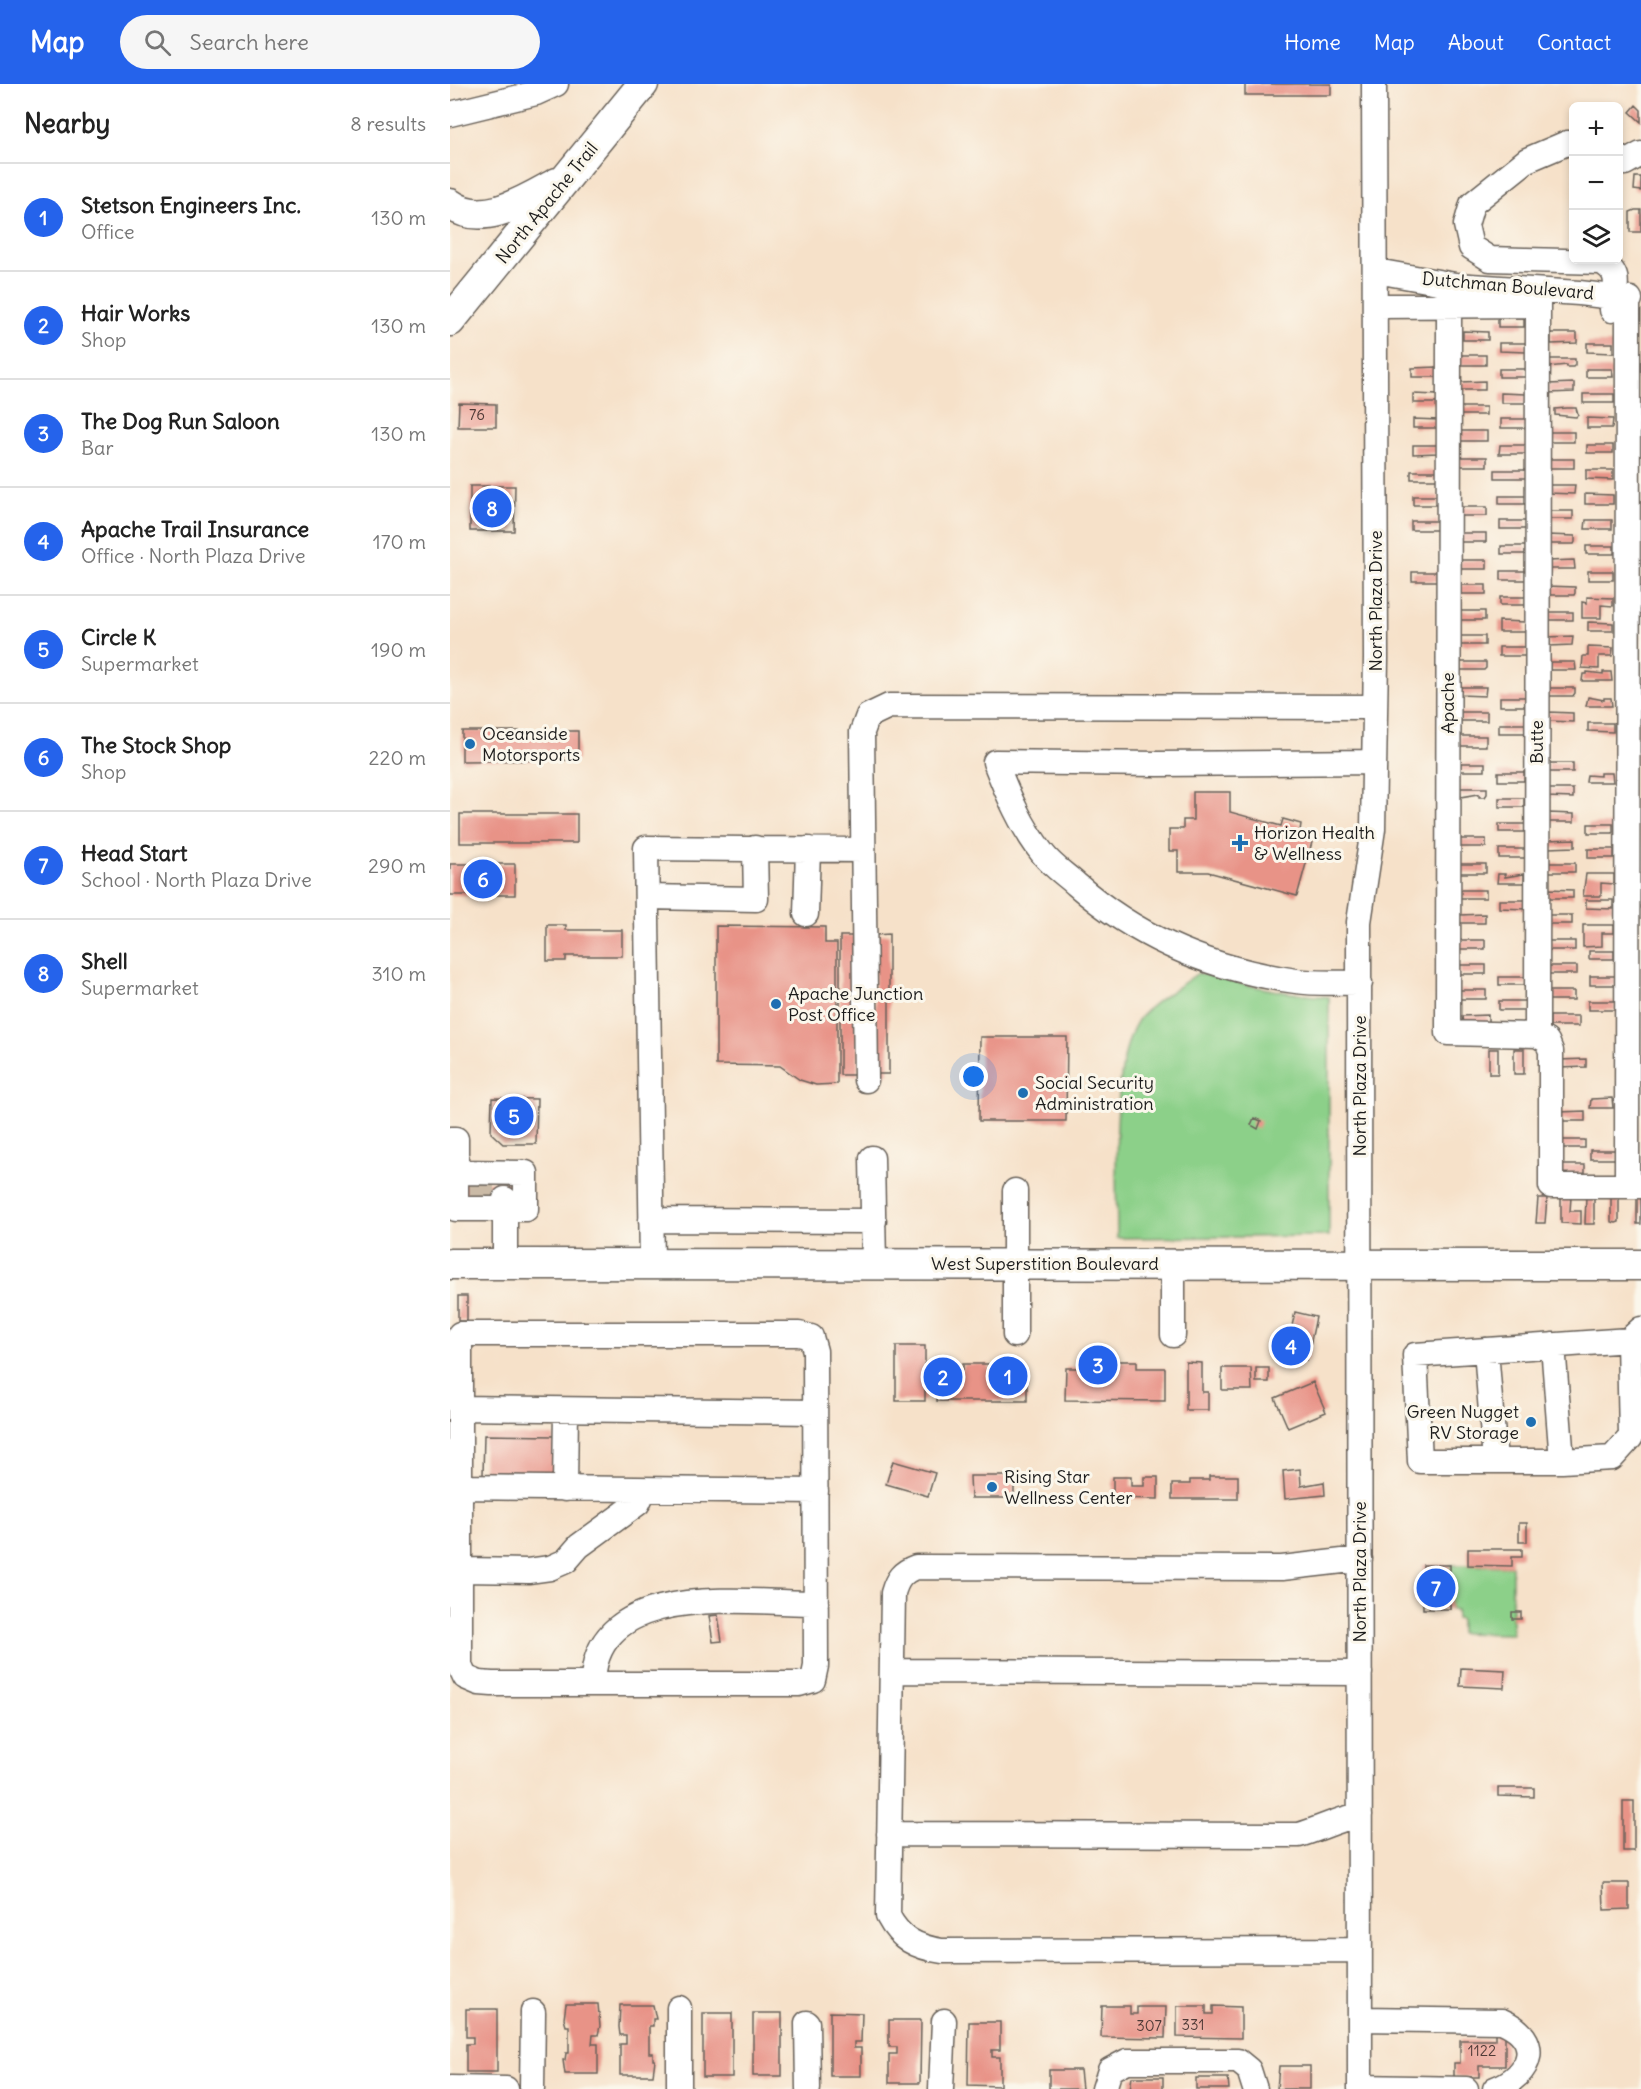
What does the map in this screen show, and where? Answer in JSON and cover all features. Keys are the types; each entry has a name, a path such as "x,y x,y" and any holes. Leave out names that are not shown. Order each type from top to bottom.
{"main road":[{"name":"North Apache Trail","path":"450,321 643,84"},
{"path":"450,204 455,207 490,213 506,209 568,178"},
{"name":"West Superstition Boulevard","path":"450,1264 1641,1265"}],"street":[{"name":"North Plaza Drive","path":"1360,2088 1359,922 1373,829 1376,306 1374,84"},
{"path":"450,114 539,87"},
{"path":"1537,1035 1546,1041 1551,1051 1551,1186 1634,1186 1627,305 1614,265 1601,262 1490,259 1471,246 1466,225 1472,204 1527,160 1569,143"},
{"name":"Dutchman Boulevard","path":"1376,271 1453,296"},
{"name":"Dutchman Boulevard","path":"1376,306 1453,296 1627,305"},
{"name":"Apache","path":"1453,296 1449,317 1448,1034 1537,1035"},
{"name":"Butte","path":"1537,1035 1538,299"},
{"path":"866,1080 862,732 868,716 889,706 1375,707"},
{"path":"1360,983 1298,981 1249,973 1194,957 1140,930 1096,901 1044,856 1014,810 995,762 1158,764 1374,762"},
{"path":"652,1264 646,848 863,850"},
{"path":"647,897 756,899 755,848"},
{"path":"806,914 808,849"},
{"path":"450,1139 456,1139 456,1209 494,1191"},
{"path":"872,1158 874,1265"},
{"path":"456,1173 494,1191"},
{"path":"494,1191 506,1264"},
{"path":"1014,1191 1015,1335"},
{"path":"651,1220 874,1221"},
{"path":"1173,1264 1173,1335"},
{"path":"460,1334 799,1334 812,1337 815,1351 816,1413 816,1666 813,1680 799,1684 492,1684 479,1683 465,1677 460,1666 460,1487 455,1453 460,1408 460,1334"},
{"path":"1635,1335 1631,1437 1612,1458 1562,1461 1420,1461 1415,1355 1553,1345 1635,1335"},
{"path":"1553,1345 1562,1461"},
{"path":"1486,1350 1495,1461"},
{"path":"460,1408 816,1413"},
{"path":"566,1410 566,1489"},
{"path":"460,1487 816,1491"},
{"path":"460,1570 528,1571 550,1568 566,1561 579,1546 638,1503 644,1490"},
{"path":"1360,1559 1282,1568 916,1567 900,1576 894,1593 888,1916 895,1929 906,1940 924,1949 942,1951 1360,1950"},
{"path":"593,1684 593,1667 597,1653 604,1642 615,1631 648,1610 681,1602 816,1603"},
{"path":"892,1671 1360,1673"},
{"path":"890,1834 1299,1835 1339,1819 1360,1815"},
{"path":"679,2008 679,2089"},
{"path":"532,2089 533,2012"},
{"path":"1361,2019 1502,2021 1512,2026 1522,2032 1529,2053 1521,2074 1511,2083 1495,2089"},
{"path":"941,2089 944,2081 944,2021"},
{"path":"807,2023 807,2089"},
{"path":"1107,2080 1127,2061 1238,2061 1252,2080"},
{"path":"450,2088 506,2089"},
{"path":"1360,2088 1466,2089"}],"green space":[{"path":"1198,973 1263,988 1329,997 1329,1236 1117,1238 1117,1121 1124,1058 1131,1033 1148,1009"},
{"path":"1450,1565 1512,1566 1512,1634 1460,1633 1460,1619 1456,1618 1456,1610 1450,1609"}],"building":[{"path":"1245,84 1331,84 1331,95 1245,95"},
{"path":"1636,105 1641,110 1641,122 1630,112"},
{"path":"1635,177 1641,177 1641,191 1634,190"},
{"path":"1641,210 1641,232 1630,232 1630,212"},
{"path":"1498,318 1524,318 1524,327 1498,327"},
{"path":"1463,331 1488,332 1488,340 1463,340"},
{"path":"1551,333 1577,333 1577,343 1551,344"},
{"path":"1499,343 1526,343 1526,352 1499,351"},
{"path":"1587,343 1613,343 1613,353 1587,352"},
{"path":"1460,355 1486,355 1486,365 1461,365"},
{"path":"1547,359 1575,359 1575,365 1573,367 1567,367 1567,365 1547,367"},
{"path":"1438,367 1439,377 1412,377 1412,368"},
{"path":"1499,369 1526,369 1526,377 1499,377"},
{"path":"1586,369 1612,369 1613,377 1586,377"},
{"path":"1485,381 1485,390 1461,390 1461,382"},
{"path":"1574,383 1574,392 1548,393 1548,384"},
{"path":"1501,393 1526,394 1526,403 1501,403"},
{"path":"1413,394 1438,395 1438,403 1413,403"},
{"path":"1583,394 1614,394 1614,403 1583,403"},
{"path":"459,403 496,404 496,427 458,427"},
{"path":"1460,407 1486,407 1486,415 1460,415"},
{"path":"1576,408 1578,415 1576,417 1555,415 1555,409"},
{"path":"1587,418 1613,419 1612,428 1587,428"},
{"path":"1413,419 1439,420 1439,428 1413,428"},
{"path":"1501,419 1526,419 1526,428 1501,428"},
{"path":"1460,431 1487,431 1487,441 1460,441"},
{"path":"1548,432 1574,432 1574,442 1548,442"},
{"path":"1413,445 1438,445 1438,453 1413,454"},
{"path":"1500,445 1527,445 1526,454 1499,454"},
{"path":"1587,445 1613,445 1613,453 1587,453"},
{"path":"1460,457 1487,457 1487,466 1460,466"},
{"path":"1547,459 1574,459 1574,468 1547,468"},
{"path":"1495,470 1527,470 1527,478 1495,478"},
{"path":"1586,470 1613,470 1613,480 1586,479"},
{"path":"1411,471 1439,471 1439,479 1411,479"},
{"path":"1548,485 1575,485 1574,494 1548,493"},
{"path":"470,486 515,486 514,531 470,531"},
{"path":"1585,494 1613,495 1613,504 1585,504"},
{"path":"1413,496 1439,496 1439,505 1413,505"},
{"path":"1499,496 1527,496 1527,504 1499,504"},
{"path":"1460,507 1487,507 1487,516 1460,516"},
{"path":"1547,511 1573,511 1573,519 1547,519"},
{"path":"1586,520 1612,520 1612,529 1585,529"},
{"path":"1411,521 1438,521 1438,530 1411,530"},
{"path":"1500,521 1526,521 1526,529 1500,529"},
{"path":"1460,533 1486,533 1486,542 1460,542"},
{"path":"1547,535 1575,536 1575,542 1574,544 1548,544"},
{"path":"1501,546 1526,546 1526,554 1501,554"},
{"path":"1586,546 1614,546 1614,554 1586,554"},
{"path":"1460,560 1487,560 1487,569 1460,569"},
{"path":"1574,560 1575,569 1548,569 1548,561"},
{"path":"1501,571 1526,571 1526,580 1501,580"},
{"path":"1588,571 1613,571 1613,580 1588,580"},
{"path":"1412,572 1438,572 1438,581 1412,581"},
{"path":"1460,585 1486,585 1486,594 1460,594"},
{"path":"1546,586 1575,587 1575,593 1574,595 1550,595 1550,592 1546,592"},
{"path":"1500,597 1526,597 1526,605 1500,605"},
{"path":"1587,597 1613,598 1613,606 1601,605 1601,618 1582,618 1582,602 1587,603"},
{"path":"1461,611 1485,611 1485,620 1461,620"},
{"path":"1547,612 1573,612 1573,620 1548,620"},
{"path":"1499,621 1525,622 1525,632 1499,632"},
{"path":"1588,622 1613,623 1613,631 1588,631"},
{"path":"1461,636 1485,636 1485,645 1461,645"},
{"path":"1573,636 1572,645 1549,646 1547,637"},
{"path":"1499,647 1526,647 1526,656 1499,656"},
{"path":"1588,647 1613,648 1612,656 1599,656 1599,669 1582,668 1583,656 1588,656"},
{"path":"1461,662 1486,662 1486,668 1484,670 1461,670"},
{"path":"1548,662 1575,662 1576,670 1548,670"},
{"path":"1587,672 1603,674 1603,672 1611,672 1612,681 1582,681 1583,674"},
{"path":"1460,687 1486,687 1485,696 1460,695"},
{"path":"1546,688 1575,688 1575,693 1573,696 1548,696"},
{"path":"1500,697 1525,697 1525,706 1500,706"},
{"path":"1588,697 1604,700 1604,698 1611,698 1612,706 1586,706"},
{"path":"1460,712 1487,712 1487,721 1460,721"},
{"path":"1548,712 1573,713 1573,722 1548,721"},
{"path":"1588,723 1613,723 1613,732 1588,731"},
{"path":"1499,724 1526,724 1526,733 1499,733"},
{"path":"462,731 578,731 578,760 462,761"},
{"path":"1460,736 1486,736 1486,746 1460,746"},
{"path":"1460,763 1485,763 1485,771 1460,771"},
{"path":"1548,763 1573,763 1573,772 1548,772"},
{"path":"1498,772 1524,772 1524,781 1498,781"},
{"path":"1600,773 1612,773 1613,782 1586,782 1587,775 1600,776"},
{"path":"1460,788 1487,788 1487,794 1485,797 1479,797 1479,794 1461,797"},
{"path":"1547,789 1573,789 1573,798 1547,797"},
{"name":"Horizon Health & Wellness","path":"1193,792 1230,792 1230,812 1281,826 1283,819 1301,824 1300,831 1314,835 1297,896 1208,872 1178,872 1178,851 1169,851 1169,829 1183,829 1183,820 1193,820"},
{"path":"1499,798 1524,798 1524,807 1499,807"},
{"path":"1548,813 1574,814 1574,822 1548,822"},
{"path":"460,814 577,814 577,843 460,843"},
{"path":"1499,824 1525,824 1525,832 1499,832"},
{"path":"1588,824 1613,824 1613,833 1588,833"},
{"path":"1460,839 1486,839 1486,847 1460,847"},
{"path":"1575,839 1575,847 1548,848 1548,840"},
{"path":"1499,849 1525,849 1525,858 1499,858"},
{"path":"1588,849 1614,849 1614,858 1588,858"},
{"path":"1547,863 1575,863 1575,872 1547,872"},
{"path":"450,864 515,864 515,895 450,895"},
{"path":"1460,864 1486,864 1486,873 1460,873"},
{"path":"1498,874 1505,874 1505,877 1524,874 1524,883 1497,883"},
{"path":"1586,874 1614,874 1614,884 1601,883 1601,896 1583,896"},
{"path":"1548,889 1573,890 1573,898 1548,898"},
{"path":"1460,890 1486,890 1486,898 1460,898"},
{"path":"1499,900 1526,900 1526,909 1499,908"},
{"path":"1586,900 1613,900 1613,909 1586,908"},
{"path":"1485,914 1485,923 1460,923 1460,915"},
{"path":"1548,915 1572,915 1572,924 1548,924"},
{"path":"547,925 566,925 566,930 622,930 622,956 566,956 566,961 547,961"},
{"path":"1583,925 1614,925 1614,933 1602,933 1602,946 1583,947"},
{"name":"Apache Junction Post Office","path":"716,926 825,927 825,943 837,943 837,1084 816,1085 800,1080 780,1066 716,1065"},
{"path":"889,934 889,1074 875,1074 875,935"},
{"path":"840,936 857,936 858,1075 840,1075"},
{"path":"1460,940 1485,940 1485,949 1460,949"},
{"path":"1549,941 1575,941 1575,950 1549,950"},
{"path":"1589,951 1614,951 1614,959 1589,959"},
{"path":"1460,965 1486,965 1486,974 1460,974"},
{"path":"1549,966 1577,966 1577,974 1549,974"},
{"path":"1590,976 1615,976 1615,985 1590,985"},
{"path":"1499,977 1526,977 1526,985 1499,985"},
{"path":"1460,990 1486,990 1486,999 1460,999"},
{"path":"1549,991 1574,991 1574,1000 1549,1000"},
{"path":"1499,1001 1526,1001 1526,1010 1499,1010"},
{"path":"1588,1001 1615,1001 1615,1010 1588,1010"},
{"path":"1488,1015 1488,1024 1463,1024 1462,1016"},
{"path":"1550,1016 1579,1016 1579,1026 1550,1026"},
{"name":"Social Security Administration","path":"980,1037 1067,1037 1066,1121 979,1121"},
{"path":"1489,1049 1498,1049 1498,1074 1489,1074"},
{"path":"1514,1049 1524,1049 1524,1074 1514,1074"},
{"path":"1586,1059 1586,1067 1559,1068 1559,1060"},
{"path":"492,1098 537,1099 536,1144 503,1144 491,1133"},
{"path":"1612,1098 1613,1108 1590,1108 1591,1099"},
{"path":"1585,1111 1585,1121 1559,1121 1559,1112"},
{"path":"1254,1118 1261,1121 1258,1129 1251,1125"},
{"path":"1559,1140 1585,1140 1585,1148 1559,1148"},
{"path":"1590,1150 1617,1150 1617,1159 1590,1159"},
{"path":"1559,1165 1585,1165 1585,1174 1559,1174"},
{"path":"457,1182 523,1182 523,1199 457,1199"},
{"path":"1586,1196 1594,1196 1594,1224 1585,1224"},
{"path":"1611,1196 1619,1196 1619,1222 1616,1223 1611,1222"},
{"path":"1561,1197 1571,1197 1570,1211 1581,1211 1581,1224 1561,1223"},
{"path":"1637,1197 1641,1197 1641,1224 1637,1224"},
{"path":"1538,1198 1547,1198 1545,1223 1536,1223"},
{"path":"458,1296 467,1296 467,1321 458,1321"},
{"path":"1295,1312 1316,1317 1307,1360 1286,1355 1289,1341 1295,1342 1298,1327 1292,1326"},
{"path":"896,1346 925,1346 925,1401 896,1401"},
{"path":"1093,1361 1137,1361 1137,1368 1165,1368 1165,1401 1065,1400 1066,1368 1093,1368"},
{"path":"1186,1362 1202,1363 1202,1392 1208,1392 1208,1410 1186,1410"},
{"path":"963,1364 989,1364 989,1370 1027,1370 1027,1401 937,1401 937,1370 963,1370"},
{"path":"1222,1368 1251,1368 1252,1390 1222,1390"},
{"path":"1256,1368 1269,1368 1269,1382 1256,1382"},
{"path":"1313,1382 1326,1412 1288,1428 1275,1398"},
{"path":"484,1435 554,1436 554,1476 483,1475"},
{"path":"893,1461 935,1473 928,1496 886,1484"},
{"path":"1300,1469 1301,1486 1324,1482 1325,1495 1285,1499 1283,1471"},
{"name":"Rising Star Wellness Center","path":"970,1476 1014,1476 1014,1498 971,1498"},
{"path":"1209,1476 1238,1476 1238,1499 1172,1499 1172,1484 1190,1484 1190,1480 1209,1480"},
{"path":"1113,1477 1131,1477 1131,1486 1144,1486 1144,1477 1158,1477 1158,1499 1113,1498"},
{"path":"1519,1523 1527,1523 1527,1542 1519,1542"},
{"path":"1468,1549 1522,1549 1522,1557 1512,1557 1512,1566 1468,1565"},
{"path":"1423,1565 1450,1565 1450,1609 1423,1609"},
{"path":"1512,1612 1521,1612 1521,1619 1512,1619"},
{"path":"718,1615 722,1641 713,1642 709,1616"},
{"path":"1461,1668 1505,1670 1504,1688 1460,1686"},
{"path":"1498,1788 1534,1788 1534,1797 1498,1796"},
{"path":"1623,1801 1634,1801 1634,1851 1623,1851"},
{"path":"1603,1883 1629,1883 1629,1909 1604,1910"},
{"path":"566,2004 598,2004 600,2026 598,2035 593,2035 592,2044 598,2044 598,2074 565,2074 563,2060 565,2060 566,2053 569,2053 569,2026 566,2026 564,2019"},
{"path":"620,2005 653,2005 656,2019 653,2019 653,2026 649,2026 649,2053 653,2053 653,2060 655,2060 653,2075 620,2075 620,2044 626,2044 626,2035 620,2035"},
{"path":"1102,2006 1130,2006 1130,2014 1137,2014 1137,2007 1166,2007 1165,2038 1101,2037"},
{"path":"1177,2006 1206,2006 1206,2014 1213,2014 1213,2006 1241,2007 1241,2038 1177,2037"},
{"path":"466,2009 497,2009 497,2072 466,2072 466,2044 473,2044 473,2037 466,2037"},
{"path":"830,2012 862,2013 861,2042 854,2042 854,2048 861,2048 861,2076 830,2076"},
{"path":"703,2013 732,2013 732,2077 703,2077"},
{"path":"753,2013 782,2013 782,2076 753,2076"},
{"path":"889,2020 921,2020 920,2083 889,2083 889,2054 897,2054 897,2047 889,2047"},
{"path":"969,2022 1000,2022 1000,2050 992,2050 992,2057 1000,2057 1000,2086 968,2085"},
{"path":"1495,2033 1505,2033 1505,2066 1479,2066 1479,2077 1454,2077 1454,2063 1460,2063 1460,2040 1495,2040"},
{"path":"1279,2066 1310,2066 1310,2089 1277,2089"},
{"path":"1049,2070 1080,2070 1082,2089 1049,2089"},
{"path":"1132,2077 1163,2077 1163,2089 1130,2089"},
{"path":"1196,2078 1228,2078 1229,2089 1196,2089"}],"tunnel":[{"path":"482,1182 482,1199"}],"place":[{"name":"Shell","path":"492,508"},
{"name":"Oceanside Motorsports","path":"470,744"},
{"name":"Horizon Health & Wellness","path":"1240,843"},
{"name":"The Stock Shop","path":"483,879"},
{"name":"Apache Junction Post Office","path":"776,1004"},
{"name":"Social Security Administration","path":"1023,1093"},
{"name":"Circle K","path":"514,1116"},
{"name":"Apache Trail Insurance","path":"1291,1346"},
{"name":"The Dog Run Saloon","path":"1098,1365"},
{"name":"Stetson Engineers Inc.","path":"1008,1376"},
{"name":"Hair Works","path":"943,1377"},
{"name":"Green Nugget RV Storage","path":"1531,1422"},
{"name":"Rising Star Wellness Center","path":"992,1487"},
{"name":"Head Start","path":"1436,1588"}]}
